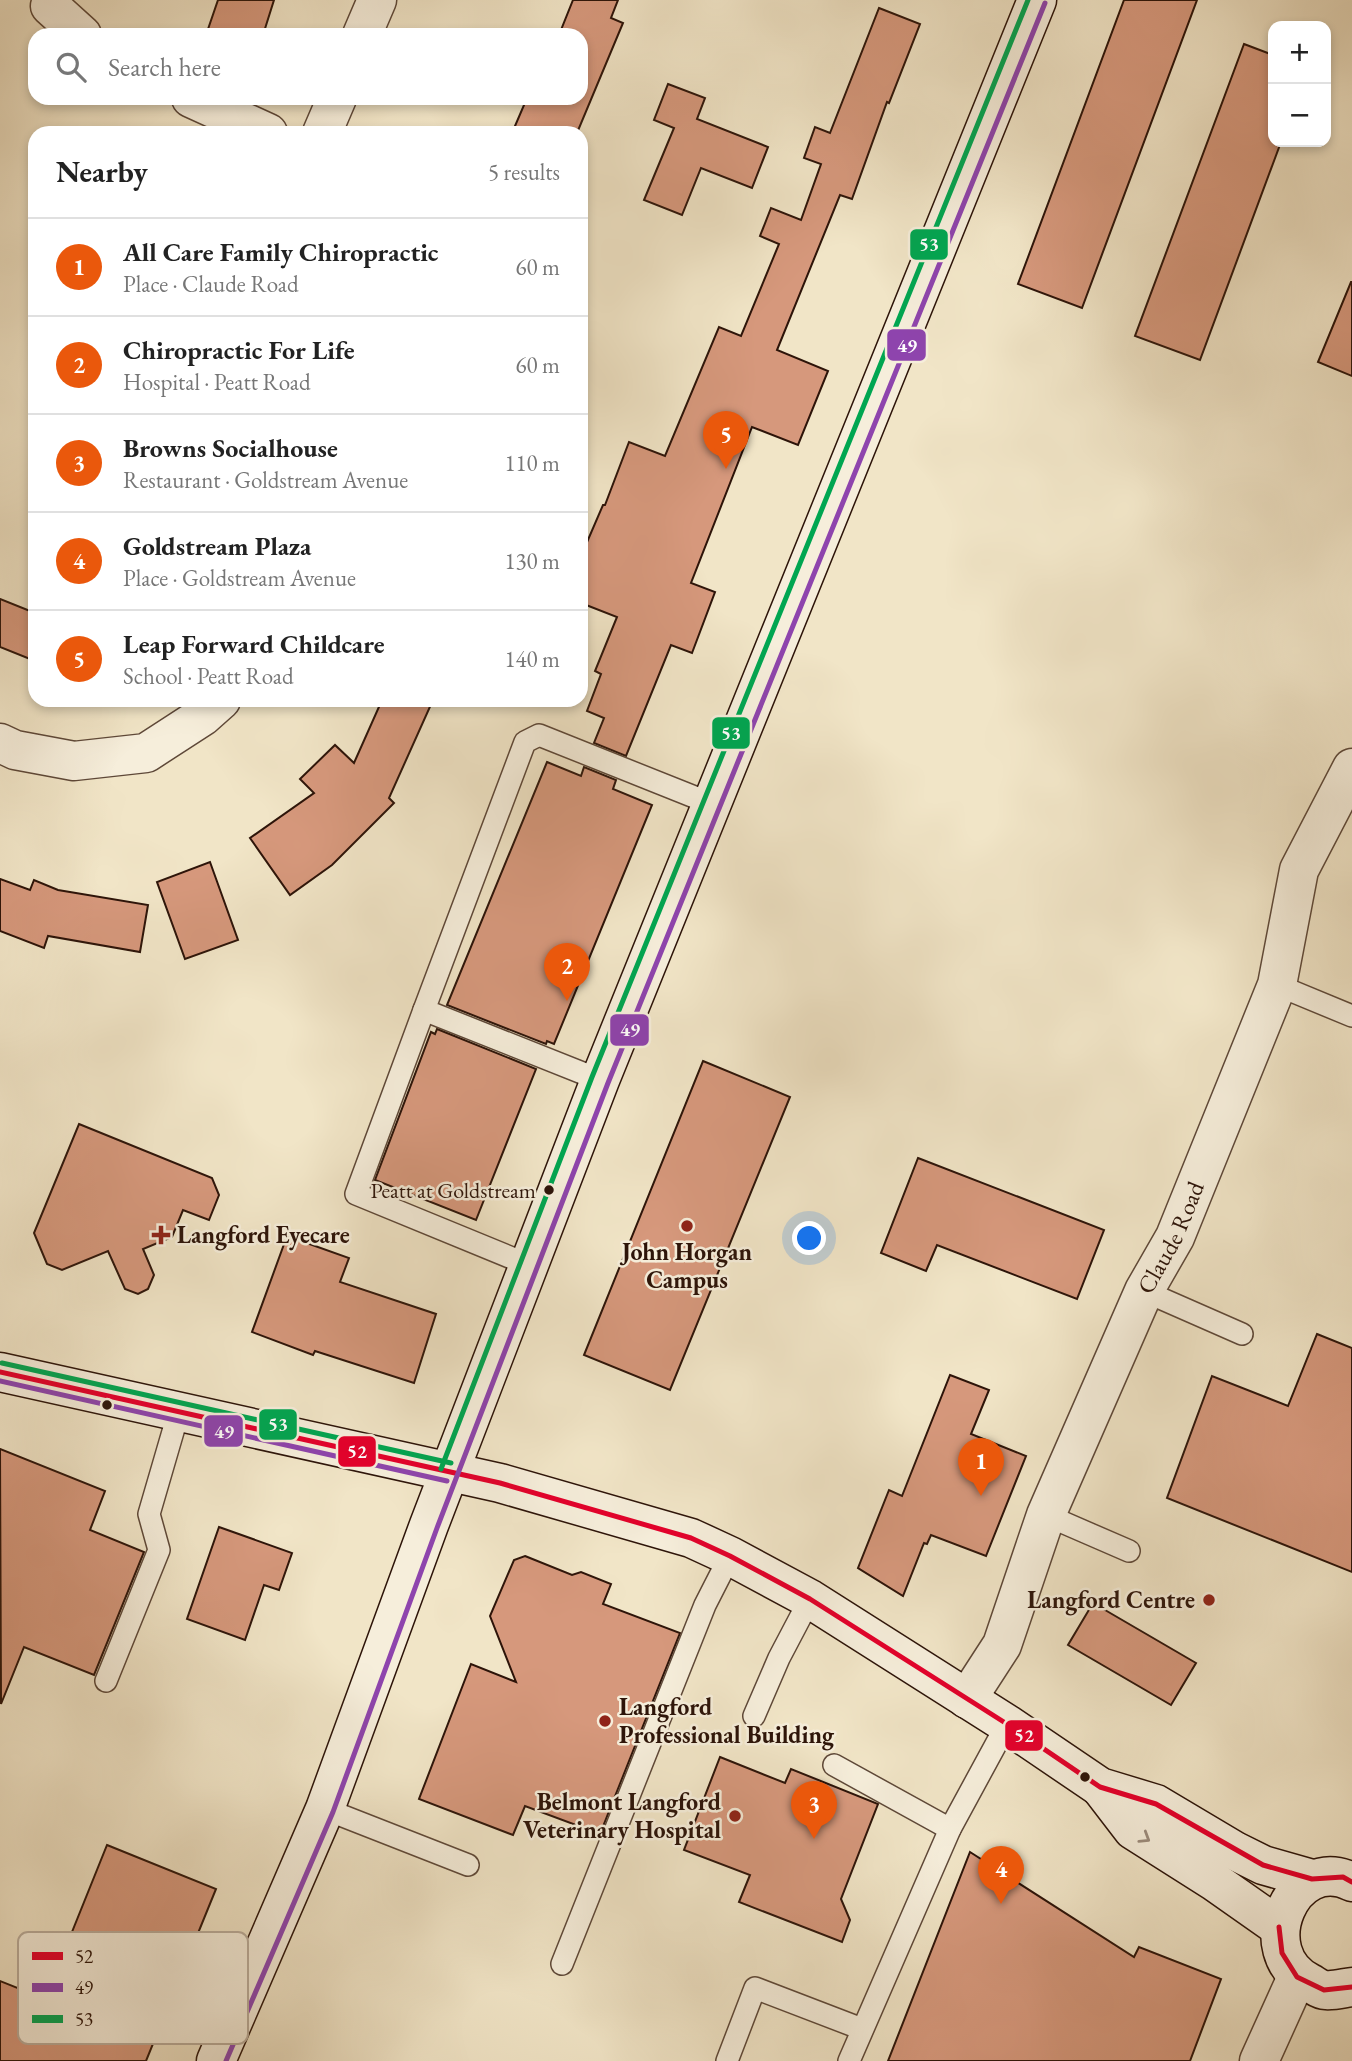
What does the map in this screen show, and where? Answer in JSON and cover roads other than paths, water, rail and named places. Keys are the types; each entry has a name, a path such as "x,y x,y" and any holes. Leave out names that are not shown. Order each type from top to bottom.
{"street":[{"path":"365,28 377,0"},
{"path":"248,1987 325,1809 449,1472 600,1080 1037,0"},
{"path":"50,6 74,28"},
{"path":"206,105 253,126"},
{"path":"325,126 334,105"},
{"path":"0,743 15,750 74,761 146,753 213,707"},
{"name":"Claude Road","path":"967,1699 1002,1646 1046,1515 1144,1290 1175,1237 1277,985 1299,870 1352,768"},
{"path":"0,1372 500,1483 691,1538 810,1599 1100,1787 1156,1804 1263,1865 1340,1876"},
{"path":"1100,1787 1133,1830 1279,1927"},
{"path":"1263,2053 1324,1985 1282,1953 1279,1927 1290,1899 1340,1876"},
{"path":"216,2061 223,2044"}],"lane":[{"path":"529,1265 356,1194 525,742 539,735 712,804"},
{"path":"1277,985 1352,1016"},
{"path":"424,1010 600,1080"},
{"path":"1144,1290 1242,1334"},
{"path":"106,1681 159,1550 149,1514 179,1411"},
{"path":"1046,1515 1129,1551"},
{"path":"562,1964 705,1605 730,1556"},
{"path":"754,1716 779,1658 810,1599"},
{"path":"849,2061 950,1829 1006,1724"},
{"path":"834,1765 950,1829"},
{"path":"325,1809 468,1865"},
{"path":"727,2061 755,1988 862,2029"}],"place":[{"name":"Leap Forward Childcare","path":"726,469"},
{"name":"Chiropractic For Life","path":"567,1001"},
{"name":"Peatt at Goldstream","path":"549,1190"},
{"name":"John Horgan Campus","path":"687,1226"},
{"name":"Langford Eyecare","path":"161,1235"},
{"name":"All Care Family Chiropractic","path":"981,1496"},
{"name":"Langford Centre","path":"1209,1600"},
{"name":"Langford Professional Building","path":"605,1721"},
{"name":"Belmont Langford Veterinary Hospital","path":"735,1816"},
{"name":"Browns Socialhouse","path":"814,1839"},
{"name":"Goldstream Plaza","path":"1001,1904"}]}
